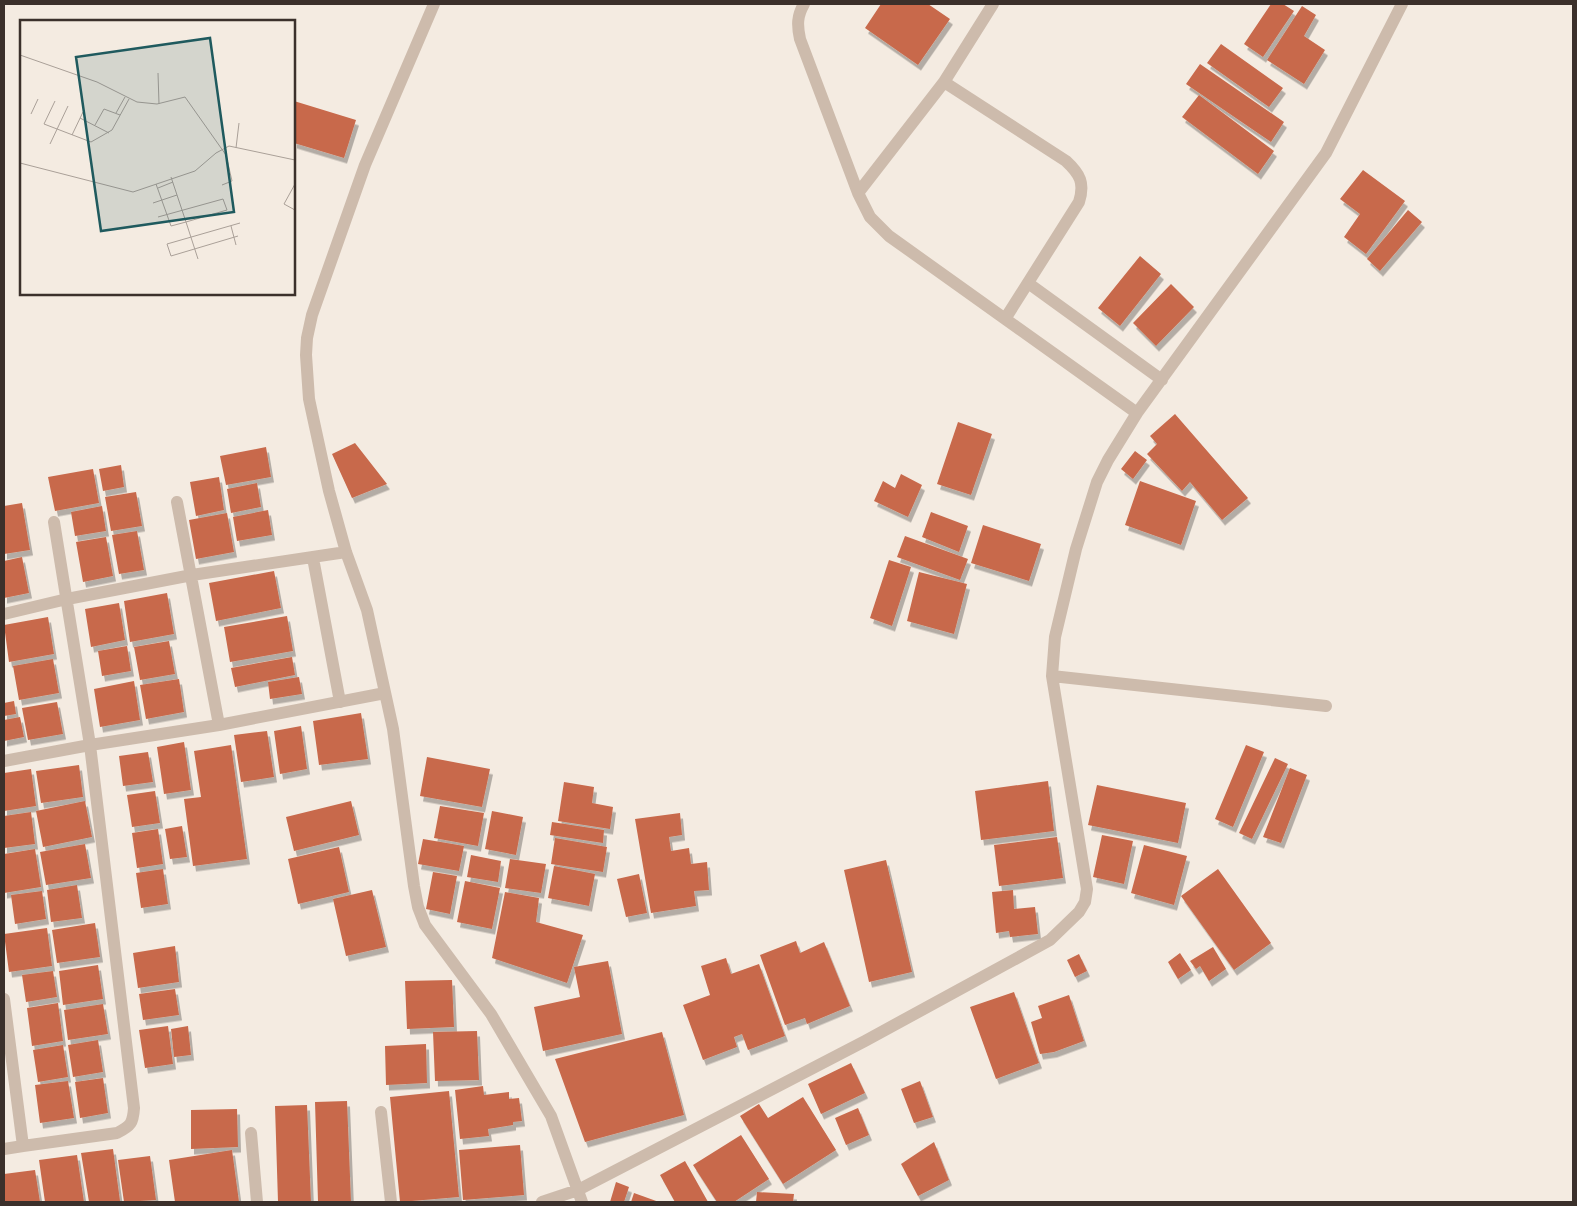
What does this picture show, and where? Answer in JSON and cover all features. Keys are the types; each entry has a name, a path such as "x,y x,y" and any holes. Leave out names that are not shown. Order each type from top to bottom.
{"street":[{"path":"434,4 365,165 312,315 307,338 306,355 309,399 329,491 346,552 367,610 393,729 418,907 425,925 492,1014 551,1116 580,1196"},
{"path":"804,4 799,12 797,25 800,39 858,193 870,217 884,232 1137,413"},
{"path":"858,193 944,82 993,4"},
{"path":"542,1202 580,1196 1050,940 1079,912 1085,902 1087,889 1052,676 1055,638 1076,549 1097,482 1108,460 1137,413 1326,152 1402,4"},
{"path":"944,82 1066,161 1075,170 1083,191 1080,202 1005,320"},
{"path":"1028,283 1162,380"},
{"path":"177,502 220,725"},
{"path":"4,1149 117,1133 129,1127 134,1118 90,745 54,522"},
{"path":"4,614 67,599 192,575 346,552"},
{"path":"313,558 340,702"},
{"path":"1052,676 1326,706"},
{"path":"4,761 90,745 220,725 385,693"},
{"path":"4,999 23,1146"},
{"path":"381,1112 391,1202"},
{"path":"251,1134 257,1202"}],"building":[{"path":"881,4 928,4 950,19 918,65 865,28"},
{"path":"1271,4 1283,4 1294,11 1263,57 1244,44"},
{"path":"1302,6 1316,15 1304,36 1325,50 1304,84 1267,60"},
{"path":"1221,44 1283,88 1269,107 1207,63"},
{"path":"1200,64 1284,122 1271,142 1186,84"},
{"path":"1199,95 1274,151 1258,174 1182,117"},
{"path":"295,101 356,120 344,158 295,143"},
{"path":"1363,170 1405,201 1366,254 1344,237 1360,214 1340,199"},
{"path":"1408,210 1422,222 1380,271 1367,259"},
{"path":"1140,256 1161,274 1120,326 1098,308"},
{"path":"1171,284 1194,307 1156,346 1133,323"},
{"path":"1175,414 1248,498 1222,520 1190,482 1182,491 1147,454 1157,444 1150,436"},
{"path":"958,422 992,434 971,495 937,484"},
{"path":"355,443 387,484 352,498 332,454"},
{"path":"266,447 271,477 226,485 220,456"},
{"path":"1135,451 1147,460 1133,479 1121,469"},
{"path":"121,465 124,487 103,491 99,469"},
{"path":"93,469 99,503 55,511 48,477"},
{"path":"901,474 922,485 908,517 874,501 883,481 895,488"},
{"path":"219,477 224,510 196,516 190,482"},
{"path":"1140,481 1196,501 1181,545 1125,525"},
{"path":"257,483 261,507 231,513 227,489"},
{"path":"136,492 142,526 111,531 105,497"},
{"path":"22,503 30,550 4,554 4,506"},
{"path":"102,506 106,531 75,536 71,512"},
{"path":"268,510 272,535 237,541 233,517"},
{"path":"931,512 968,526 959,552 922,537"},
{"path":"227,513 234,552 196,559 189,520"},
{"path":"983,525 1041,544 1029,581 971,563"},
{"path":"137,531 144,570 119,574 112,535"},
{"path":"905,536 968,559 960,580 897,557"},
{"path":"106,537 113,576 83,582 76,542"},
{"path":"22,557 29,593 4,598 4,561"},
{"path":"889,560 911,567 892,626 870,618"},
{"path":"274,571 281,608 216,621 209,583"},
{"path":"919,572 967,584 954,634 907,621"},
{"path":"167,593 174,634 130,642 124,601"},
{"path":"119,603 125,640 91,647 85,609"},
{"path":"287,616 293,651 230,662 224,627"},
{"path":"48,617 54,654 9,662 4,625"},
{"path":"169,641 175,674 140,680 134,647"},
{"path":"127,646 131,671 102,676 98,651"},
{"path":"292,657 295,675 235,687 231,668"},
{"path":"53,659 59,693 19,700 13,666"},
{"path":"299,677 302,694 270,699 268,682"},
{"path":"179,679 184,712 146,719 140,685"},
{"path":"134,681 140,720 100,727 94,689"},
{"path":"14,701 16,714 4,716 4,703"},
{"path":"57,702 63,734 28,740 22,708"},
{"path":"361,713 368,759 319,765 313,721"},
{"path":"20,717 24,737 4,741 4,720"},
{"path":"301,726 307,769 280,774 274,731"},
{"path":"267,731 274,777 241,782 234,735"},
{"path":"184,742 191,790 164,794 157,747"},
{"path":"231,745 247,859 193,866 184,799 201,797 194,751"},
{"path":"1246,745 1264,752 1233,827 1215,819"},
{"path":"148,752 153,782 123,786 119,756"},
{"path":"427,757 490,769 482,807 420,796"},
{"path":"1275,758 1288,764 1252,839 1239,833"},
{"path":"79,765 83,797 41,803 36,771"},
{"path":"1290,768 1307,775 1281,843 1263,837"},
{"path":"31,769 36,806 4,811 4,773"},
{"path":"1048,781 1054,831 981,840 975,791"},
{"path":"564,782 594,787 592,803 613,807 610,829 558,821"},
{"path":"1097,785 1186,803 1178,843 1088,825"},
{"path":"155,791 160,823 132,827 127,795"},
{"path":"85,801 92,837 43,847 36,811"},
{"path":"351,801 359,835 294,851 286,817"},
{"path":"440,806 484,813 478,846 434,838"},
{"path":"492,811 523,817 516,855 485,849"},
{"path":"31,812 35,844 4,848 4,816"},
{"path":"680,813 682,835 669,837 671,851 689,848 691,864 707,862 709,890 694,891 696,906 651,913 635,819"},
{"path":"552,822 604,830 603,843 550,835"},
{"path":"182,826 187,857 170,859 165,829"},
{"path":"158,829 163,864 137,868 132,833"},
{"path":"1102,835 1133,841 1124,884 1093,877"},
{"path":"1057,837 1063,878 999,886 994,845"},
{"path":"555,838 607,847 603,872 551,864"},
{"path":"423,839 464,846 459,871 418,864"},
{"path":"85,844 91,878 46,885 40,852"},
{"path":"1144,845 1187,856 1174,905 1131,893"},
{"path":"339,847 349,892 298,904 288,859"},
{"path":"35,849 41,887 4,893 4,854"},
{"path":"471,855 501,861 498,882 467,877"},
{"path":"510,859 546,864 541,893 505,888"},
{"path":"886,860 912,972 869,982 844,870"},
{"path":"554,866 595,874 589,906 548,898"},
{"path":"163,869 168,904 141,908 136,873"},
{"path":"1218,869 1271,943 1234,970 1181,896"},
{"path":"433,872 457,876 450,914 426,909"},
{"path":"639,874 647,913 626,917 617,879"},
{"path":"465,881 500,888 492,929 457,922"},
{"path":"77,885 82,918 51,922 47,890"},
{"path":"372,890 386,947 346,956 333,899"},
{"path":"1013,890 1014,909 1035,907 1038,934 1010,937 1009,931 996,933 992,892"},
{"path":"42,891 46,919 15,924 11,895"},
{"path":"505,892 539,898 536,922 583,935 567,983 492,958"},
{"path":"95,923 100,957 57,963 52,930"},
{"path":"47,928 52,966 9,972 4,934"},
{"path":"796,941 800,953 824,942 850,1006 807,1024 805,1018 785,1025 760,955"},
{"path":"175,946 179,982 138,988 133,953"},
{"path":"1213,947 1226,969 1209,981 1200,966 1196,969 1190,961"},
{"path":"1180,953 1191,970 1178,979 1168,962"},
{"path":"1079,954 1087,971 1075,977 1067,960"},
{"path":"726,958 731,974 759,964 785,1036 748,1050 742,1034 734,1037 737,1047 703,1060 683,1005 710,995 701,966"},
{"path":"608,961 622,1034 543,1051 534,1007 580,997 574,967"},
{"path":"98,965 103,999 63,1005 59,971"},
{"path":"53,971 57,997 26,1002 22,975"},
{"path":"452,980 454,1027 407,1029 405,981"},
{"path":"175,989 179,1015 143,1020 139,994"},
{"path":"1014,992 1039,1063 996,1079 970,1007"},
{"path":"1069,995 1084,1041 1054,1052 1040,1054 1031,1022 1042,1018 1038,1006"},
{"path":"58,1003 63,1041 32,1046 27,1008"},
{"path":"103,1004 108,1034 68,1040 64,1010"},
{"path":"168,1026 173,1064 145,1068 139,1030"},
{"path":"188,1026 191,1055 174,1057 171,1029"},
{"path":"477,1031 479,1080 435,1081 433,1032"},
{"path":"662,1032 684,1115 585,1142 555,1059"},
{"path":"98,1040 103,1072 73,1077 68,1045"},
{"path":"426,1044 427,1083 386,1085 385,1046"},
{"path":"63,1045 68,1077 38,1082 33,1050"},
{"path":"851,1063 865,1093 821,1114 808,1084"},
{"path":"103,1078 108,1113 80,1118 75,1082"},
{"path":"68,1081 74,1118 40,1123 35,1085"},
{"path":"920,1081 933,1117 914,1123 901,1089"},
{"path":"483,1086 484,1095 509,1092 509,1099 519,1098 522,1121 513,1122 513,1125 488,1129 489,1136 460,1139 455,1090"},
{"path":"449,1091 459,1197 400,1202 390,1097"},
{"path":"803,1097 836,1150 783,1184 740,1116 759,1104 768,1118"},
{"path":"347,1101 351,1202 318,1202 315,1102"},
{"path":"307,1105 311,1202 278,1202 275,1106"},
{"path":"858,1108 869,1135 846,1145 835,1118"},
{"path":"237,1109 238,1147 191,1149 191,1110"},
{"path":"741,1135 769,1179 734,1202 717,1202 693,1165"},
{"path":"934,1142 949,1180 918,1196 901,1164"},
{"path":"520,1145 524,1195 463,1200 459,1150"},
{"path":"113,1149 120,1201 89,1202 81,1153"},
{"path":"232,1150 239,1202 175,1202 169,1160"},
{"path":"77,1155 84,1202 45,1202 39,1160"},
{"path":"150,1156 156,1200 124,1202 118,1160"},
{"path":"685,1161 708,1202 675,1202 660,1175"},
{"path":"35,1170 40,1202 4,1202 4,1174"},
{"path":"616,1182 629,1187 624,1202 610,1202"},
{"path":"757,1192 794,1194 793,1202 756,1202"},
{"path":"634,1193 659,1202 631,1202"}]}
